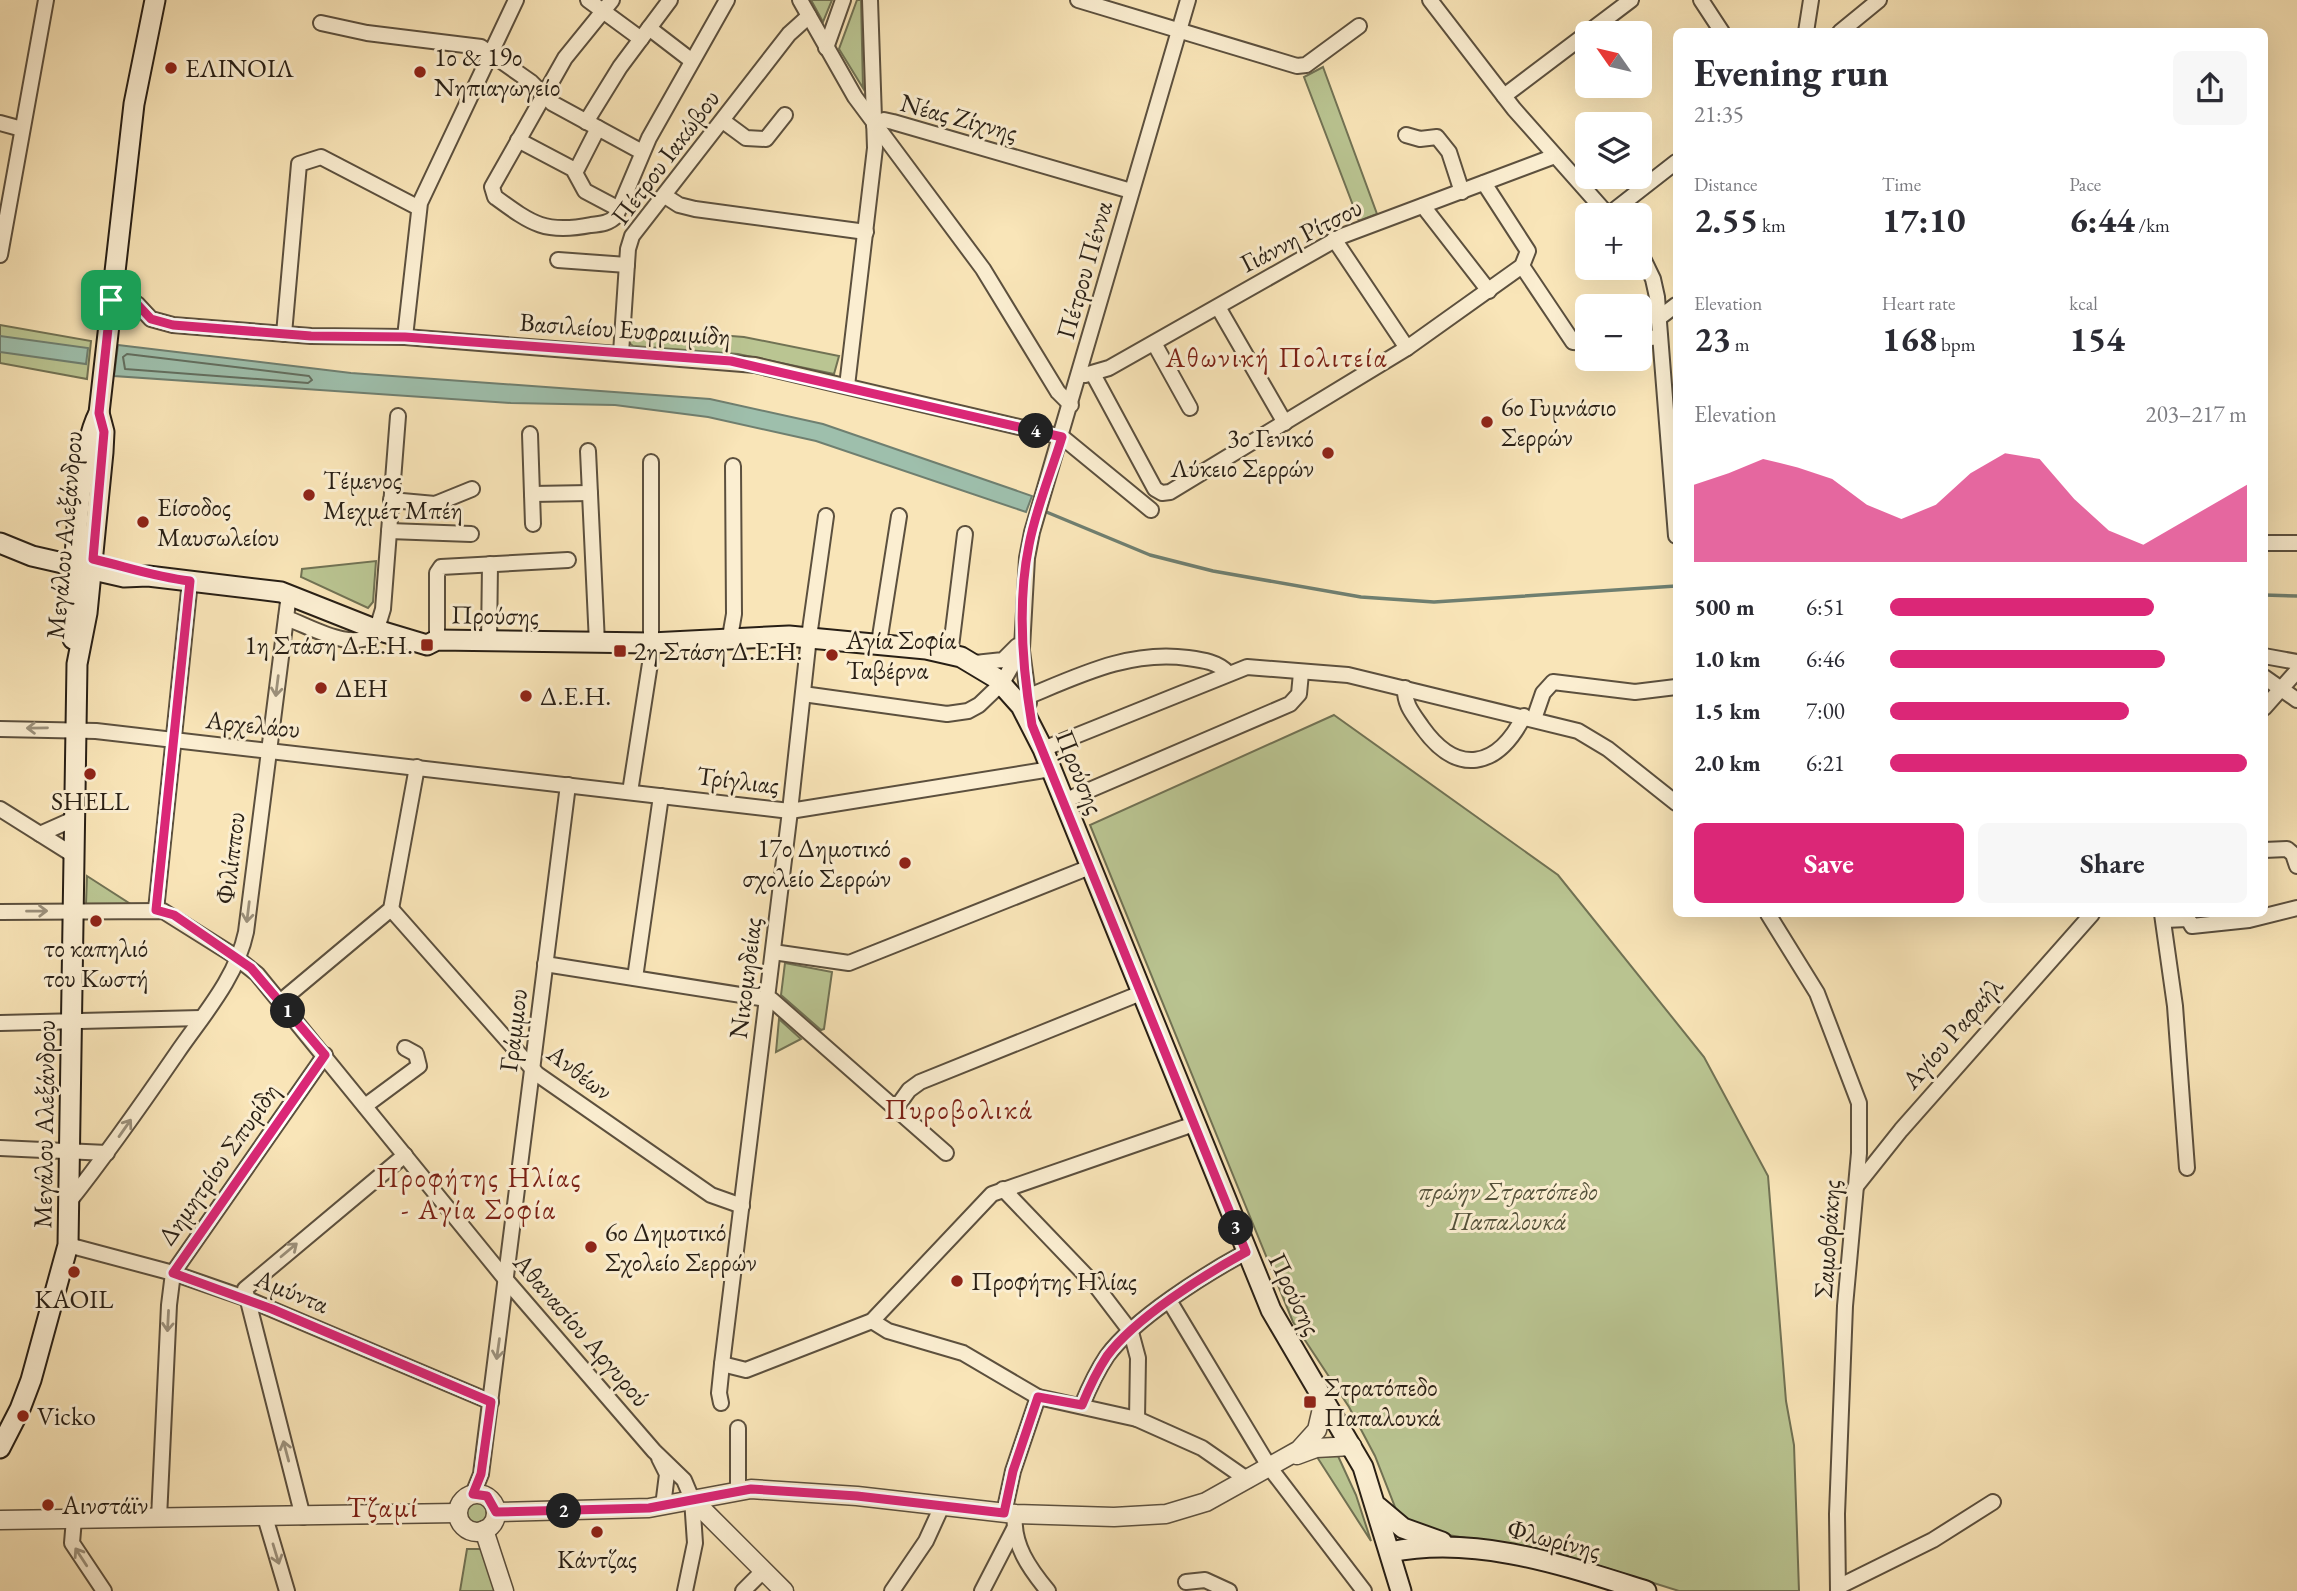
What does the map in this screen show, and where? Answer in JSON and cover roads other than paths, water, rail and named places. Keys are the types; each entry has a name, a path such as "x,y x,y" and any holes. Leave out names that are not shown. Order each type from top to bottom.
{"main road":[{"path":"99,405 135,97 155,0"},
{"name":"Μεγάλου Αλεξάνδρου","path":"84,563 79,530 88,448 99,405"},
{"name":"Μεγάλου Αλεξάνδρου","path":"3,1435 31,1380 68,1245 77,664 84,563 104,432 99,405"},
{"path":"50,550 66,544 79,530"},
{"path":"7,545 32,556 84,563"},
{"path":"7,545 50,550 84,563"},
{"name":"Προύσης","path":"84,563 124,577 148,576 289,594 377,630 427,645 437,640 651,643 730,637 809,637 879,643 950,655 975,663 1002,683 1032,725 1043,749 1246,1252 1284,1335 1352,1446 1376,1503 1401,1591"},
{"name":"Φλωρίνης","path":"1376,1503 1387,1517 1403,1528 1449,1545 1543,1560 1646,1591"},
{"name":"Φλωρίνης","path":"1390,1552 1449,1545"}],"street":[{"path":"0,254 46,0"},
{"path":"405,337 419,208 516,0"},
{"path":"588,0 608,5 645,33 692,61"},
{"path":"576,172 592,125 645,33 670,0"},
{"name":"Πέτρου Ιακώβου","path":"616,215 642,152 727,0"},
{"name":"Νέας Ζίχνης","path":"800,0 874,125 884,120 893,122 1131,191"},
{"path":"826,48 843,0"},
{"path":"846,386 866,232 874,125 870,0"},
{"path":"1078,0 1302,66 1359,26"},
{"name":"Πέτρου Πέννα","path":"1032,725 1022,648 1027,553 1071,405 1086,374 1131,191 1188,0"},
{"path":"1430,0 1504,96 1597,203"},
{"path":"1504,96 1630,0"},
{"path":"1701,0 1719,28"},
{"path":"1807,28 1811,0"},
{"path":"1845,28 1879,0"},
{"path":"608,5 570,50 517,140 491,191 495,197 553,230 616,215"},
{"name":"Πέτρου Ιακώβου","path":"621,353 627,265 632,236 789,34 809,16"},
{"path":"321,23 367,33 477,46 531,82 543,95 642,152"},
{"path":"723,121 746,138 766,139 785,115"},
{"path":"0,123 22,129"},
{"path":"874,125 971,251 1059,394 1071,405"},
{"path":"1406,135 1420,139 1437,137 1444,143 1462,192"},
{"path":"517,140 576,172 585,191 616,215"},
{"name":"Γιάννη Ρίτσου","path":"1086,374 1154,344 1334,239 1555,156"},
{"path":"284,334 299,164 321,157 419,208"},
{"path":"1623,203 1673,164"},
{"path":"1086,374 1150,481 1158,492 1170,492 1407,348 1522,266 1528,251 1484,183"},
{"path":"665,196 679,205 695,209 866,232"},
{"path":"1423,206 1489,291"},
{"path":"1334,239 1407,348"},
{"path":"558,260 627,265"},
{"path":"1522,266 1575,335"},
{"path":"1652,277 1659,318 1673,497"},
{"name":"Βασιλείου Ευφραιμίδη","path":"111,300 137,304 148,317 162,323 284,334 405,337 743,362 1062,437 1151,510"},
{"path":"1218,307 1285,422"},
{"path":"1659,318 1673,307"},
{"path":"1652,341 1661,343 1673,352"},
{"path":"1154,344 1190,408"},
{"path":"286,618 339,638 365,638 377,630 383,609 398,416"},
{"path":"530,433 533,524"},
{"path":"588,451 597,643"},
{"path":"630,792 651,643 651,462"},
{"path":"730,637 734,614 733,466"},
{"path":"391,500 435,504 472,489"},
{"path":"532,494 590,493"},
{"name":"Νικομηδείας","path":"722,1403 719,1393 722,1364 809,637 826,516"},
{"path":"879,643 899,516"},
{"path":"389,531 471,534"},
{"path":"950,655 965,534"},
{"path":"2268,543 2297,544"},
{"path":"437,640 437,573 441,567 568,560"},
{"path":"489,642 490,564"},
{"path":"156,910 190,581"},
{"name":"Φιλίππου","path":"69,1202 107,1153 239,959 247,922 289,594"},
{"path":"975,663 1006,659 1017,648 1023,632"},
{"path":"803,694 947,714 973,709 1002,683 1022,648"},
{"path":"1027,697 1116,662 1145,656 1201,660 1219,665 1228,673"},
{"path":"2268,656 2285,657 2297,662"},
{"path":"1043,749 1228,673 1253,667 1348,675 1529,718 1590,736 1673,801"},
{"path":"2268,703 2297,671"},
{"path":"1064,801 1290,704 1299,694 1301,673"},
{"path":"2268,680 2297,700"},
{"path":"1405,688 1406,702 1423,729 1442,750 1459,759 1491,757 1529,718 1552,682 1635,692 1673,687"},
{"name":"Αρχελάου","path":"0,729 75,729 417,767"},
{"path":"281,1001 391,909 417,767"},
{"name":"Τρίγλιας","path":"417,767 790,811 1051,769"},
{"name":"Γράμμου","path":"473,1494 481,1474 491,1402 568,785"},
{"path":"635,978 661,796"},
{"path":"0,809 75,856"},
{"path":"40,834 76,818"},
{"path":"2268,850 2287,849 2293,854 2297,866"},
{"path":"773,952 849,963 1090,867"},
{"path":"2268,915 2297,908"},
{"name":"Ανθέων","path":"391,909 532,1070 711,1195 742,1206"},
{"name":"Αθανασίου Αργυρού","path":"0,912 156,910 174,915 239,959 281,1001 507,1281 654,1451 684,1480 692,1499"},
{"name":"Σαμοθράκης","path":"1770,917 1817,993 1855,1086 1860,1114 1859,1153 1847,1266 1838,1483 1838,1589"},
{"name":"Αγίου Ραφαήλ","path":"1854,1189 1914,1114 2089,917"},
{"path":"2163,917 2175,1006 2186,1168"},
{"path":"2188,917 2192,926 2260,917"},
{"path":"545,964 767,999 778,1004 946,1153"},
{"path":"896,1108 909,1090 920,1082 1141,993"},
{"path":"0,1023 201,1018"},
{"path":"365,1106 419,1066 416,1054 405,1048"},
{"name":"Δημητρίου Σπυρίδη","path":"159,1518 169,1305 173,1273 325,1055"},
{"path":"722,1364 746,1370 872,1321 979,1203 1003,1189 1194,1125"},
{"path":"0,1148 107,1153"},
{"path":"1859,1153 1878,1160"},
{"path":"303,1517 245,1298 245,1289 405,1155"},
{"path":"1003,1189 1096,1286 1131,1332 1138,1358 1137,1419"},
{"name":"Αμύντα","path":"68,1245 173,1273 245,1298 491,1402"},
{"path":"1082,1405 1108,1356 1131,1332 1170,1302 1246,1252"},
{"path":"1170,1302 1270,1468 1364,1591"},
{"path":"872,1321 888,1331 967,1355 1038,1397 1137,1419 1202,1448 1248,1480"},
{"path":"982,1591 1011,1519 1013,1471 1038,1397"},
{"path":"1287,1458 1317,1430 1324,1400"},
{"path":"738,1428 738,1490"},
{"path":"496,1512 635,1509 663,1506 738,1490 816,1492 942,1506 1011,1519 1166,1514 1206,1502 1287,1458 1316,1448 1352,1446"},
{"name":"Αθανασίου Αργυρού","path":"654,1451 667,1474 663,1506"},
{"path":"473,1494 487,1496 496,1512 492,1524 484,1530 465,1528 457,1513 461,1501 473,1494"},
{"path":"692,1499 784,1591"},
{"path":"685,1591 695,1543 692,1499"},
{"path":"1838,1589 1933,1540 1993,1502"},
{"path":"892,1591 926,1541 942,1506"},
{"path":"1,1519 457,1513"},
{"path":"265,1517 287,1591"},
{"path":"74,1519 72,1543 104,1591"},
{"path":"1011,1519 1026,1561 1048,1591"},
{"path":"484,1530 504,1591"},
{"path":"743,1591 764,1570"},
{"path":"1184,1588 1205,1580 1229,1591"}],"water":[{"path":"0,336 88,348 86,364 0,352"},
{"path":"118,345 351,373 710,399 823,424 1032,496 1026,512 816,441 708,417 615,405 511,403 114,376"}],"waterway":[{"path":"1044,511 1150,555 1213,571 1361,597 1434,602 1673,586"},
{"path":"2268,595 2297,596"}],"place":[{"name":"ΕΛΙΝΟΙΛ","path":"171,68"},
{"name":"1ο & 19ο Νηπιαγωγείο","path":"420,72"},
{"name":"6ο Γυμνάσιο Σερρών","path":"1487,422"},
{"name":"3ο Γενικό Λύκειο Σερρών","path":"1328,453"},
{"name":"Τέμενος Μεχμέτ Μπέη","path":"309,495"},
{"name":"Είσοδος Μαυσωλείου","path":"143,522"},
{"name":"1η Στάση Δ.Ε.Η.","path":"427,645"},
{"name":"2η Στάση Δ.Ε.Η.","path":"620,651"},
{"name":"Αγία Σοφία Ταβέρνα","path":"832,655"},
{"name":"ΔΕΗ","path":"321,688"},
{"name":"Δ.Ε.Η.","path":"526,696"},
{"name":"SHELL","path":"90,774"},
{"name":"17ο Δημοτικό σχολείο Σερρών","path":"905,863"},
{"name":"το καπηλιό του Κωστή","path":"96,921"},
{"name":"6ο Δημοτικό Σχολείο Σερρών","path":"591,1247"},
{"name":"KAOIL","path":"74,1272"},
{"name":"Προφήτης Ηλίας","path":"957,1281"},
{"name":"Στρατόπεδο Παπαλουκά","path":"1310,1402"},
{"name":"Vicko","path":"23,1416"},
{"name":"Αινστάϊν","path":"48,1505"},
{"name":"Κάντζας","path":"597,1532"}],"district":[{"name":"Αθωνική Πολιτεία","path":"1277,357"},
{"name":"Πυροβολικά","path":"959,1109"},
{"name":"Προφήτης Ηλίας - Αγία Σοφία","path":"479,1193"},
{"name":"Τζαμί","path":"383,1507"}],"park label":[{"name":"πρώην Στρατόπεδο Παπαλουκά","path":"1508,1206"}]}
